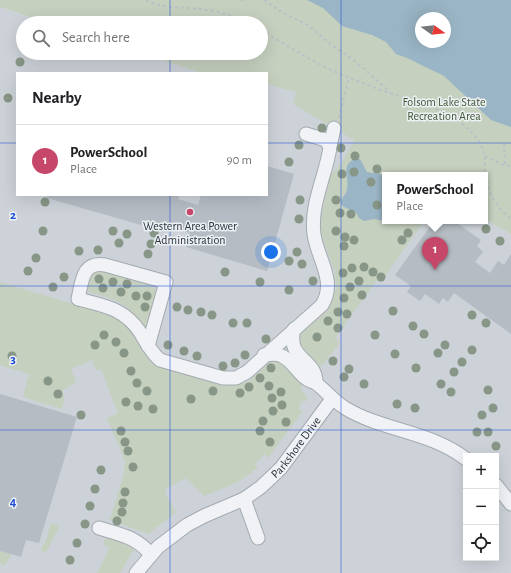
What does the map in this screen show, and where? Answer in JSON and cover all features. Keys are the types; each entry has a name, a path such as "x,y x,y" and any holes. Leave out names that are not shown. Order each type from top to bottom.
{"street":[{"path":"148,346 166,282 105,265 95,264 91,266 86,271 78,299 121,312 136,327 148,346 160,360 228,378 242,376 320,307 326,294 327,278 315,240 313,220 334,128"},
{"path":"306,134 326,140 330,147"},
{"path":"294,330 292,339 293,348 314,371 316,382 332,399 362,417 380,425 418,435 436,442 463,457"},
{"path":"264,356 273,354 282,356 305,378 316,382"},
{"name":"Parkshore Drive","path":"136,573 151,554 187,524 244,499 262,487 278,472 332,399"},
{"path":"499,489 511,504"},
{"path":"244,499 258,538"},
{"path":"99,528 135,540 141,543 151,554"}],"path":[{"path":"146,0 160,6 201,9 221,12 231,16"},
{"path":"241,0 246,0"},
{"path":"264,0 283,13 308,25 329,43 355,61 380,82 390,93"},
{"path":"268,34 294,50 349,77 390,93 424,103 466,126 477,138 483,149 485,172"},
{"path":"334,128 338,120 349,77"},
{"path":"504,144 505,166"},
{"path":"484,156 505,166 511,166"},
{"path":"488,186 496,202 511,219"}],"shaded area":[{"path":"0,7 26,16 16,16 16,60 214,60 253,72 16,72 16,196 268,196 268,77 310,90 382,172 382,224 488,224 488,221 511,234 511,573 0,573"}],"green space":[{"name":"Folsom Lake State Recreation Area","path":"0,0 511,0 511,234 488,221 488,172 382,172 382,224 422,224 381,282 377,280 335,338 340,343 318,370 302,353 299,341 301,334 327,311 333,299 336,288 335,273 321,233 321,217 331,175 342,163 354,140 293,104 296,92 268,84 268,72 199,72 161,60 268,60 268,16 27,16 0,7"},
{"path":"96,271 101,271 140,282 158,291 148,326 142,325 130,311 118,302 85,291 89,276"},
{"path":"0,282 115,317 136,337 155,365 217,384 230,386 248,382 271,360 279,359 302,381 301,389 306,395 307,401 301,401 299,410 303,411 268,458 264,454 255,465 258,468 236,483 204,496 185,478 166,489 165,494 176,512 148,534 110,520 124,473 125,461 107,418 118,413 101,369 96,371 92,360 71,369 76,382 62,391 65,397 62,409 23,397 29,374 0,365"},
{"path":"51,523 59,526 59,528 46,552 41,551 43,544 45,544"},
{"path":"107,535 134,549 120,573 97,573 109,549 103,544"},
{"path":"0,551 10,554 11,556 4,566 0,563"}],"water":[{"path":"307,0 511,0 511,127 491,120 444,76 396,54 386,42 372,35 342,26 323,8"},
{"path":"354,159 360,159 367,172 382,174 382,221 374,219 364,221 359,218 356,212 344,207 341,204 348,185 346,169 350,162"}],"building":[{"name":"Western Area Power Administration","path":"268,166 294,174 267,271 186,247 190,233 147,220 141,225 47,198 47,196 180,196 178,199 198,205 201,196 268,196"},
{"path":"432,224 458,224 481,240 477,246 483,252 475,262 490,273 498,261 504,265 511,254 511,334 454,293 448,302 443,298 439,304 425,294 420,301 407,292 411,286 395,275"},
{"path":"0,394 77,417 39,543 26,540 21,557 0,551"}],"place":[{"name":"Western Area Power Administration","path":"190,212"},
{"name":"PowerSchool","path":"435,270"}]}
